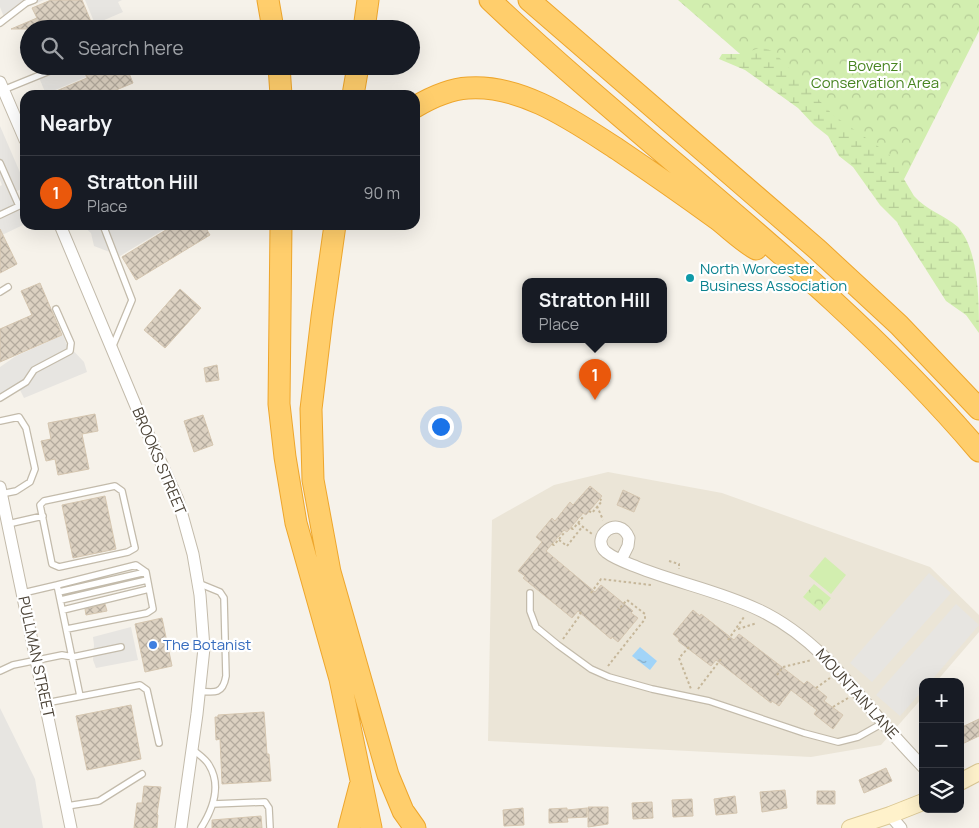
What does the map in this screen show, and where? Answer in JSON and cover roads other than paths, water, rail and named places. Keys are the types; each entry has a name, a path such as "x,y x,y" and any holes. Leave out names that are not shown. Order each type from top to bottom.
{"highway":[{"path":"268,0 271,20"},
{"path":"365,20 368,0"},
{"path":"490,0 579,80 814,283 884,349 979,451"},
{"path":"529,0 818,250 898,325 979,409"},
{"path":"280,75 281,90"},
{"path":"355,90 357,75"},
{"path":"420,104 449,91 481,88 528,98 549,107 570,118 648,169 753,248 814,283"},
{"path":"281,230 279,404 285,457 296,523 340,679 371,828"},
{"path":"334,230 311,408 313,480 330,572 388,775 414,828"},
{"path":"322,317 349,230"},
{"path":"388,775 394,828"},
{"path":"349,828 361,781"}],"main road":[{"path":"964,780 979,772"},
{"path":"850,828 919,804"}],"street":[{"path":"2,86 20,128"},
{"name":"BROOKS STREET","path":"62,230 140,416 178,500 193,554 198,583 204,648 181,828"},
{"name":"PULLMAN STREET","path":"1,490 71,828"},
{"name":"MOUNTAIN LANE","path":"621,560 629,543 628,535 619,527 614,527 604,534 602,544 606,551 621,560 645,570 721,594 765,613 791,630 840,671 919,763"},
{"path":"890,815 901,828"}],"lane":[{"path":"0,23 26,3 34,0"},
{"path":"2,86 35,75"},
{"path":"0,163 18,206 0,215"},
{"path":"105,230 132,300 112,349"},
{"path":"0,292 8,287"},
{"path":"0,398 26,382 34,370 70,351 71,343 56,309"},
{"path":"0,421 19,417 26,428 35,469 30,482 16,491 1,490"},
{"path":"115,486 122,491 135,548 128,552 59,567 52,564 42,516 40,505 44,501 115,486"},
{"path":"8,524 42,516"},
{"path":"23,593 136,565 146,572 152,609 147,613 67,630"},
{"path":"59,592 146,572"},
{"path":"61,600 147,580"},
{"path":"198,583 220,592 224,598 226,676 225,684 220,690 214,692 199,691"},
{"path":"57,585 80,696"},
{"path":"63,610 149,589"},
{"path":"530,593 532,619 540,630 591,669 602,674 652,689 693,696 804,733 838,742 858,737 883,723"},
{"path":"0,671 13,665 62,655 73,657 121,647"},
{"path":"46,703 140,685 147,690 159,743"},
{"path":"192,749 208,763 214,776 216,795 210,814 201,828"},
{"path":"67,806 99,801 142,774"},
{"path":"213,804 265,802 269,808 270,828"}],"water":[{"path":"640,647 657,661 650,670 632,656"}],"place":[{"name":"North Worcester Business Association","path":"690,278"},
{"name":"Stratton Hill","path":"595,400"},
{"name":"The Botanist","path":"153,645"}],"park label":[{"name":"Bovenzi Conservation Area","path":"875,74"}]}
